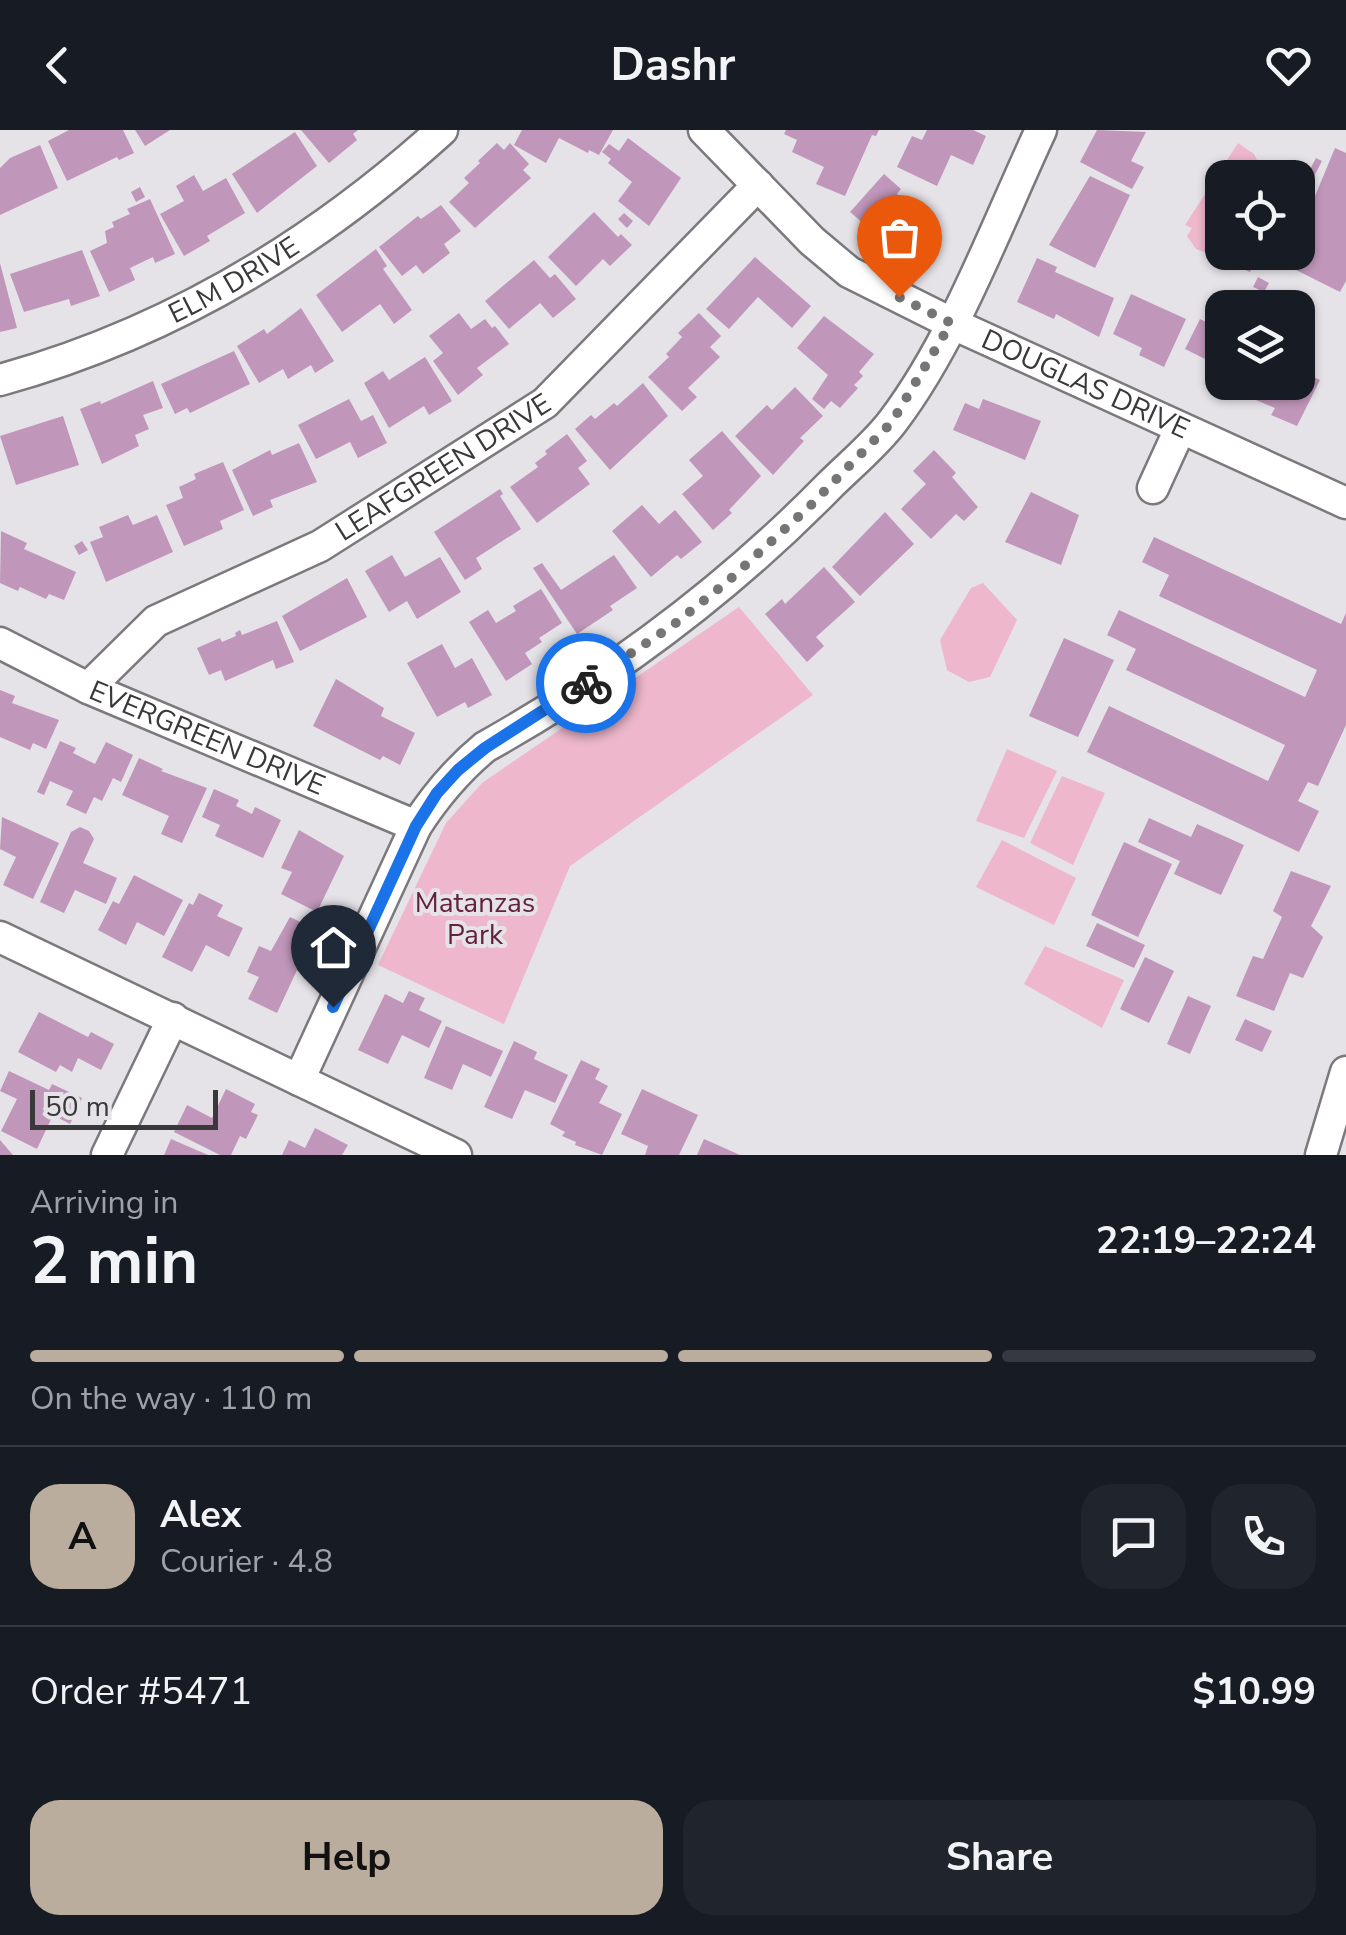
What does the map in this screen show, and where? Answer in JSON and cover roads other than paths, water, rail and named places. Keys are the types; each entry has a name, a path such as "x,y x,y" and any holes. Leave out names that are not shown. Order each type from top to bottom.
{"street":[{"name":"ELM DRIVE","path":"0,380 56,365 137,333 222,291 300,244 392,175 442,130"},
{"name":"DOUGLAS DRIVE","path":"704,130 812,242 849,272 951,323 1346,503"},
{"path":"300,1080 416,826 437,793 485,748 672,626 727,582 810,506 892,422 951,323 1041,130"},
{"name":"LEAFGREEN DRIVE","path":"88,688 156,621 320,546 545,402 758,185"},
{"path":"1152,488 1180,428"},
{"name":"EVERGREEN DRIVE","path":"0,643 88,688 416,826"},
{"path":"0,937 439,1151"},
{"path":"107,1155 172,1018"},
{"path":"1322,1155 1346,1072"}],"park label":[{"name":"Matanzas Park","path":"475,919"}]}
